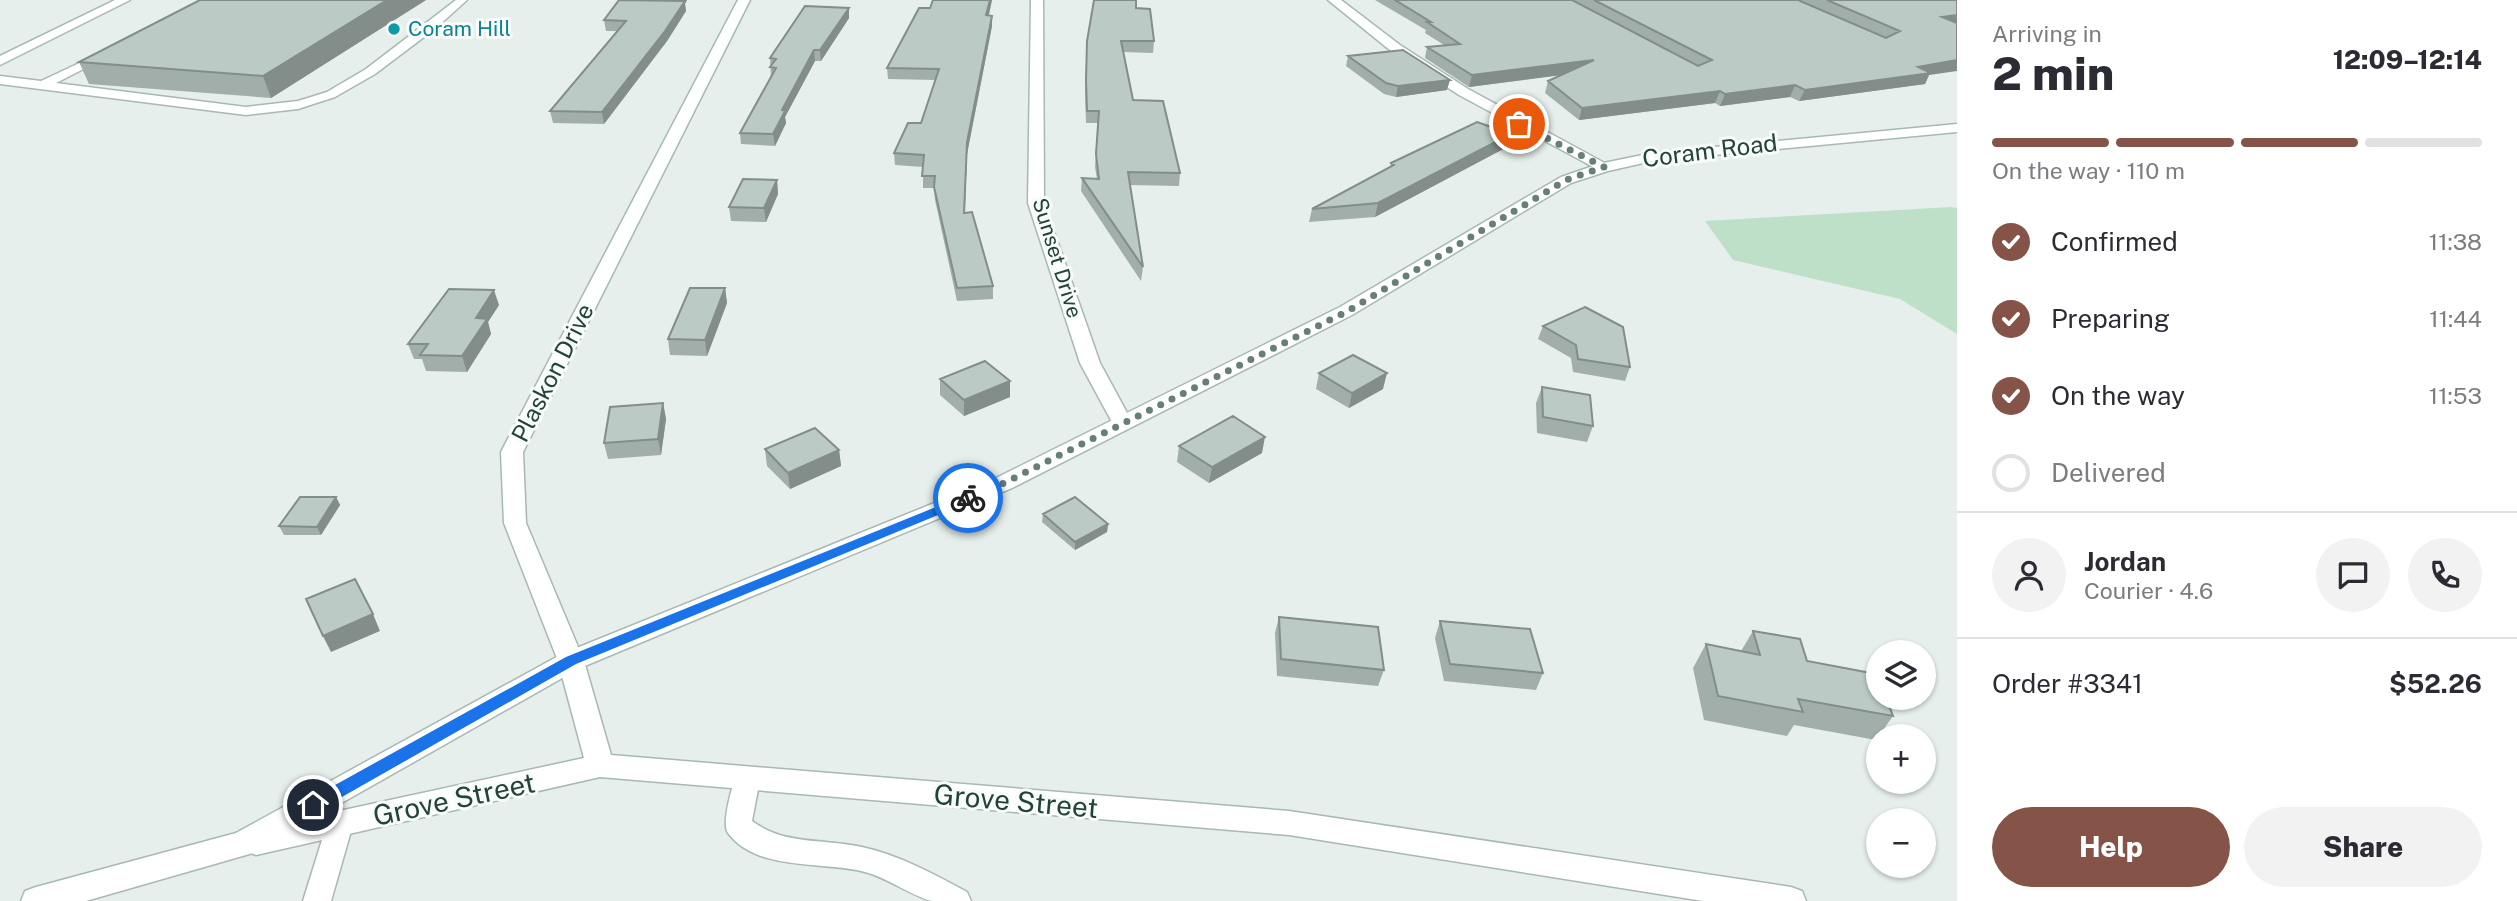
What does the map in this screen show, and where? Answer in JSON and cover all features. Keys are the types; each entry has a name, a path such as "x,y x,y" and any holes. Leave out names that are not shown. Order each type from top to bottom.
{"street":[{"path":"0,61 124,0"},
{"name":"Plaskon Drive","path":"600,766 571,661 515,523 512,452 744,0"},
{"name":"Sunset Drive","path":"1037,0 1036,203 1090,363 1122,422"},
{"path":"1334,0 1448,82 1519,124 1604,167"},
{"name":"Coram Road","path":"36,901 243,844 571,661 1004,483 1346,312 1566,180 1604,167 1665,155 1957,128"},
{"name":"Grove Street","path":"243,844 600,766 1289,823 1754,898 1791,901"}],"lane":[{"path":"0,80 246,111 283,108 317,101 338,91 442,19 462,0"},
{"path":"43,85 116,49"},
{"path":"747,779 738,826 758,843 790,854 860,858 916,878 957,901"},
{"path":"317,901 340,824"}],"green space":[{"path":"1957,208 1957,334 1900,299 1733,260 1705,221"}],"building":[{"path":"200,0 387,0 263,76 79,62"},
{"path":"619,0 685,1 602,112 550,111 626,21 604,20"},
{"path":"933,0 990,0 986,15 992,16 967,142 964,213 972,212 993,286 957,288 934,187 935,176 922,176 924,155 894,153 908,123 921,123 939,69 887,68 919,8 930,8"},
{"path":"1094,0 1136,0 1136,8 1150,9 1154,41 1121,41 1133,100 1163,101 1180,173 1128,172 1143,267 1082,178 1099,179 1096,154 1099,111 1087,111 1086,80 1087,41"},
{"path":"1395,0 1572,0 1698,66 1712,60 1594,0 1798,0 1886,38 1900,31 1827,0 1957,0 1957,15 1942,17 1957,23 1957,60 1918,67 1931,73 1805,90 1795,85 1725,94 1720,91 1582,108 1548,81 1594,60 1472,75 1427,47 1460,44"},
{"path":"805,6 849,8 820,50 814,50 782,110 785,111 773,134 740,133 776,68 770,67 776,59 770,58"},
{"path":"1403,50 1450,80 1398,86 1386,83 1348,56"},
{"path":"1477,122 1511,134 1378,203 1312,209 1394,165 1391,163"},
{"path":"743,179 777,180 764,208 729,207"},
{"path":"690,288 725,288 705,340 668,339"},
{"path":"449,289 494,290 476,318 487,319 462,356 420,355 428,344 408,344"},
{"path":"1585,307 1623,327 1630,367 1578,359 1576,345 1543,326"},
{"path":"1353,355 1387,373 1352,393 1319,373"},
{"path":"985,361 1010,381 964,400 940,379"},
{"path":"1542,387 1590,395 1593,426 1543,417"},
{"path":"663,403 658,439 604,443 610,407"},
{"path":"1233,416 1265,437 1212,467 1179,446"},
{"path":"815,428 839,450 788,473 765,449"},
{"path":"300,497 336,497 317,527 279,526"},
{"path":"1075,497 1108,524 1075,542 1043,514"},
{"path":"355,579 373,614 323,636 306,599"},
{"path":"1279,617 1378,627 1384,670 1281,659"},
{"path":"1440,621 1530,629 1543,673 1450,664"},
{"path":"1753,631 1800,639 1807,661 1866,672 1866,710 1891,710 1893,716 1798,699 1803,712 1718,696 1706,644 1760,655"}],"way so far":[{"path":"968,498 1004,483 1346,312 1566,180 1604,167 1519,124"}],"place":[{"name":"Coram Hill","path":"394,29"}],"route":[{"path":"313,805 571,661 968,498"}]}
